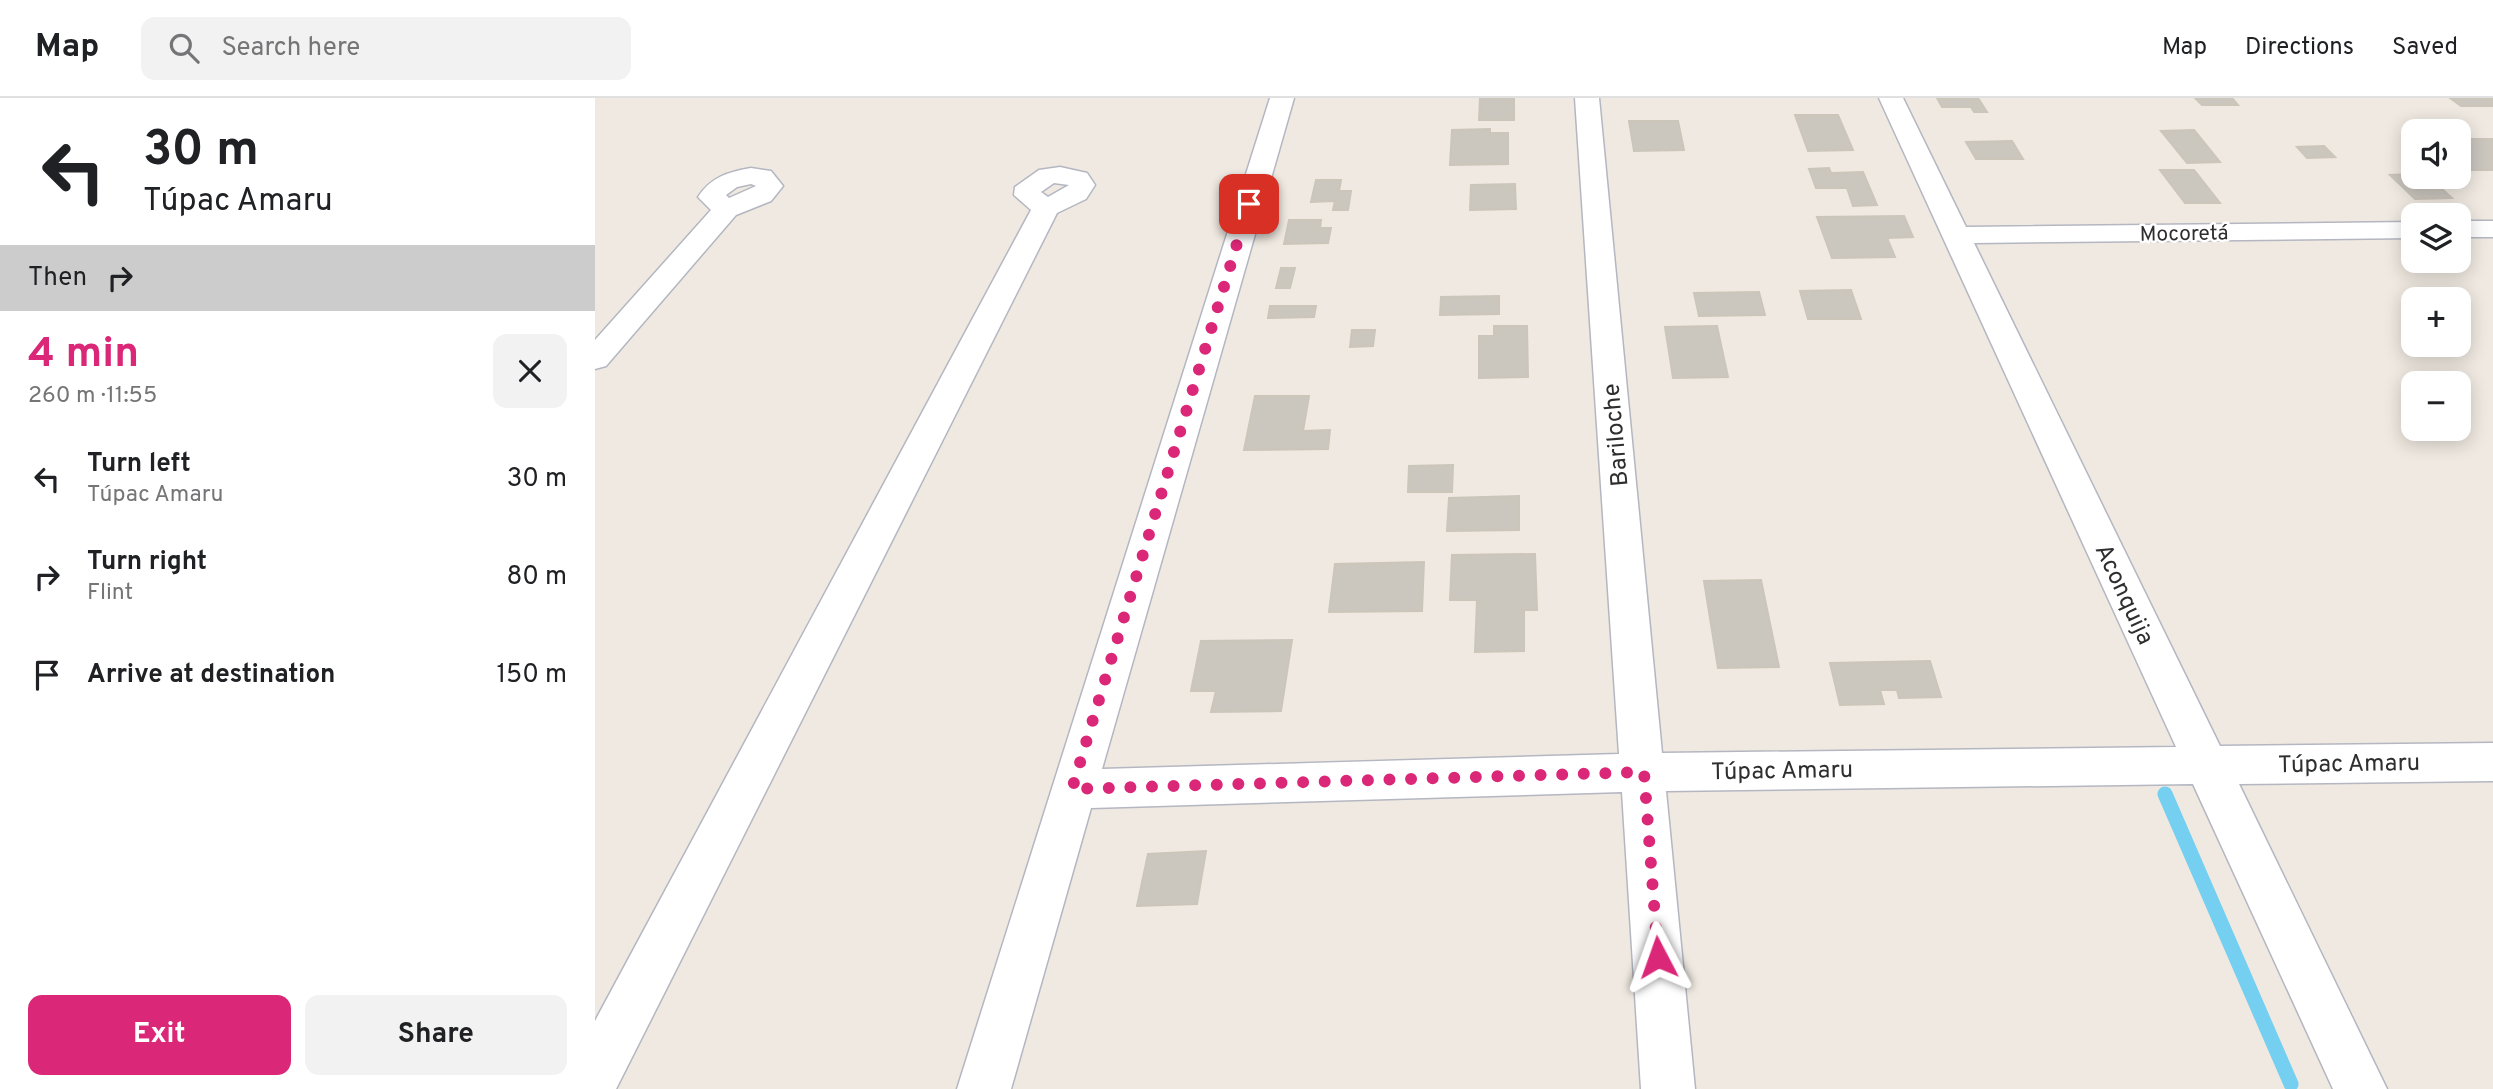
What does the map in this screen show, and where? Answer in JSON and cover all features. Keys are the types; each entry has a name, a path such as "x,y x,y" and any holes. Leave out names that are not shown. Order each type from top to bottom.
{"street":[{"path":"984,1089 1072,789 1282,98"},
{"name":"Bariloche","path":"1587,98 1668,1089"},
{"name":"Aconquija","path":"1891,98 2360,1089"},
{"path":"602,1049 1046,208"},
{"path":"595,359 726,209"},
{"path":"2471,229 2493,229"},
{"name":"Mocoretá","path":"1955,235 2401,230"},
{"name":"Túpac Amaru","path":"1072,789 1644,772 2493,762"}],"building":[{"path":"1480,98 1514,98 1514,120 1479,120"},
{"path":"1937,98 1978,98 1987,112 1974,112 1971,107 1942,107"},
{"path":"2195,98 2232,98 2238,105 2202,105"},
{"path":"2450,98 2493,98 2493,106 2461,106"},
{"path":"1795,115 1838,115 1853,150 1808,151"},
{"path":"1629,121 1678,121 1684,150 1634,151"},
{"path":"1490,129 1490,133 1508,133 1508,164 1450,165 1452,130"},
{"path":"2194,130 2220,162 2187,163 2161,131"},
{"path":"2471,139 2493,139 2493,170 2471,170"},
{"path":"2012,141 2023,159 1976,159 1966,142"},
{"path":"2324,146 2335,157 2307,158 2297,147"},
{"path":"1829,168 1831,173 1863,172 1877,205 1853,206 1847,188 1816,188 1809,169"},
{"path":"2160,170 2194,170 2220,203 2185,203"},
{"path":"2390,175 2401,175 2401,186"},
{"path":"1316,180 1341,180 1339,191 1351,191 1348,210 1333,210 1335,201 1311,202"},
{"path":"1515,184 1516,209 1470,210 1471,185"},
{"path":"2405,189 2442,189 2452,198 2415,199"},
{"path":"1904,216 1913,237 1887,238 1895,257 1832,258 1817,217"},
{"path":"1289,220 1321,220 1320,228 1331,228 1328,243 1284,244"},
{"path":"1281,268 1295,268 1290,288 1276,288"},
{"path":"1851,290 1861,319 1808,319 1800,291"},
{"path":"1759,292 1765,315 1699,316 1694,293"},
{"path":"1499,296 1499,314 1440,315 1441,297"},
{"path":"1270,306 1316,306 1314,317 1268,318"},
{"path":"1494,326 1527,326 1528,377 1479,378 1479,336 1494,336"},
{"path":"1717,326 1728,377 1673,378 1665,327"},
{"path":"1352,330 1375,330 1373,346 1350,347"},
{"path":"1255,396 1309,396 1303,431 1330,430 1328,449 1244,450"},
{"path":"1453,465 1452,492 1408,492 1409,466"},
{"path":"1519,496 1519,530 1447,531 1449,498"},
{"path":"1535,554 1537,610 1524,610 1524,651 1475,652 1477,600 1450,600 1452,555"},
{"path":"1424,562 1422,611 1329,612 1335,564"},
{"path":"1761,580 1779,667 1718,668 1704,581"},
{"path":"1292,640 1281,711 1211,712 1216,691 1191,691 1201,641"},
{"path":"1930,661 1941,697 1899,698 1897,690 1880,690 1884,704 1840,705 1830,663"},
{"path":"1206,851 1197,904 1137,906 1148,854"}],"waterway":[{"path":"2165,794 2291,1084"}],"route":[{"path":"1249,204 1072,789 1644,772 1658,957"}]}
